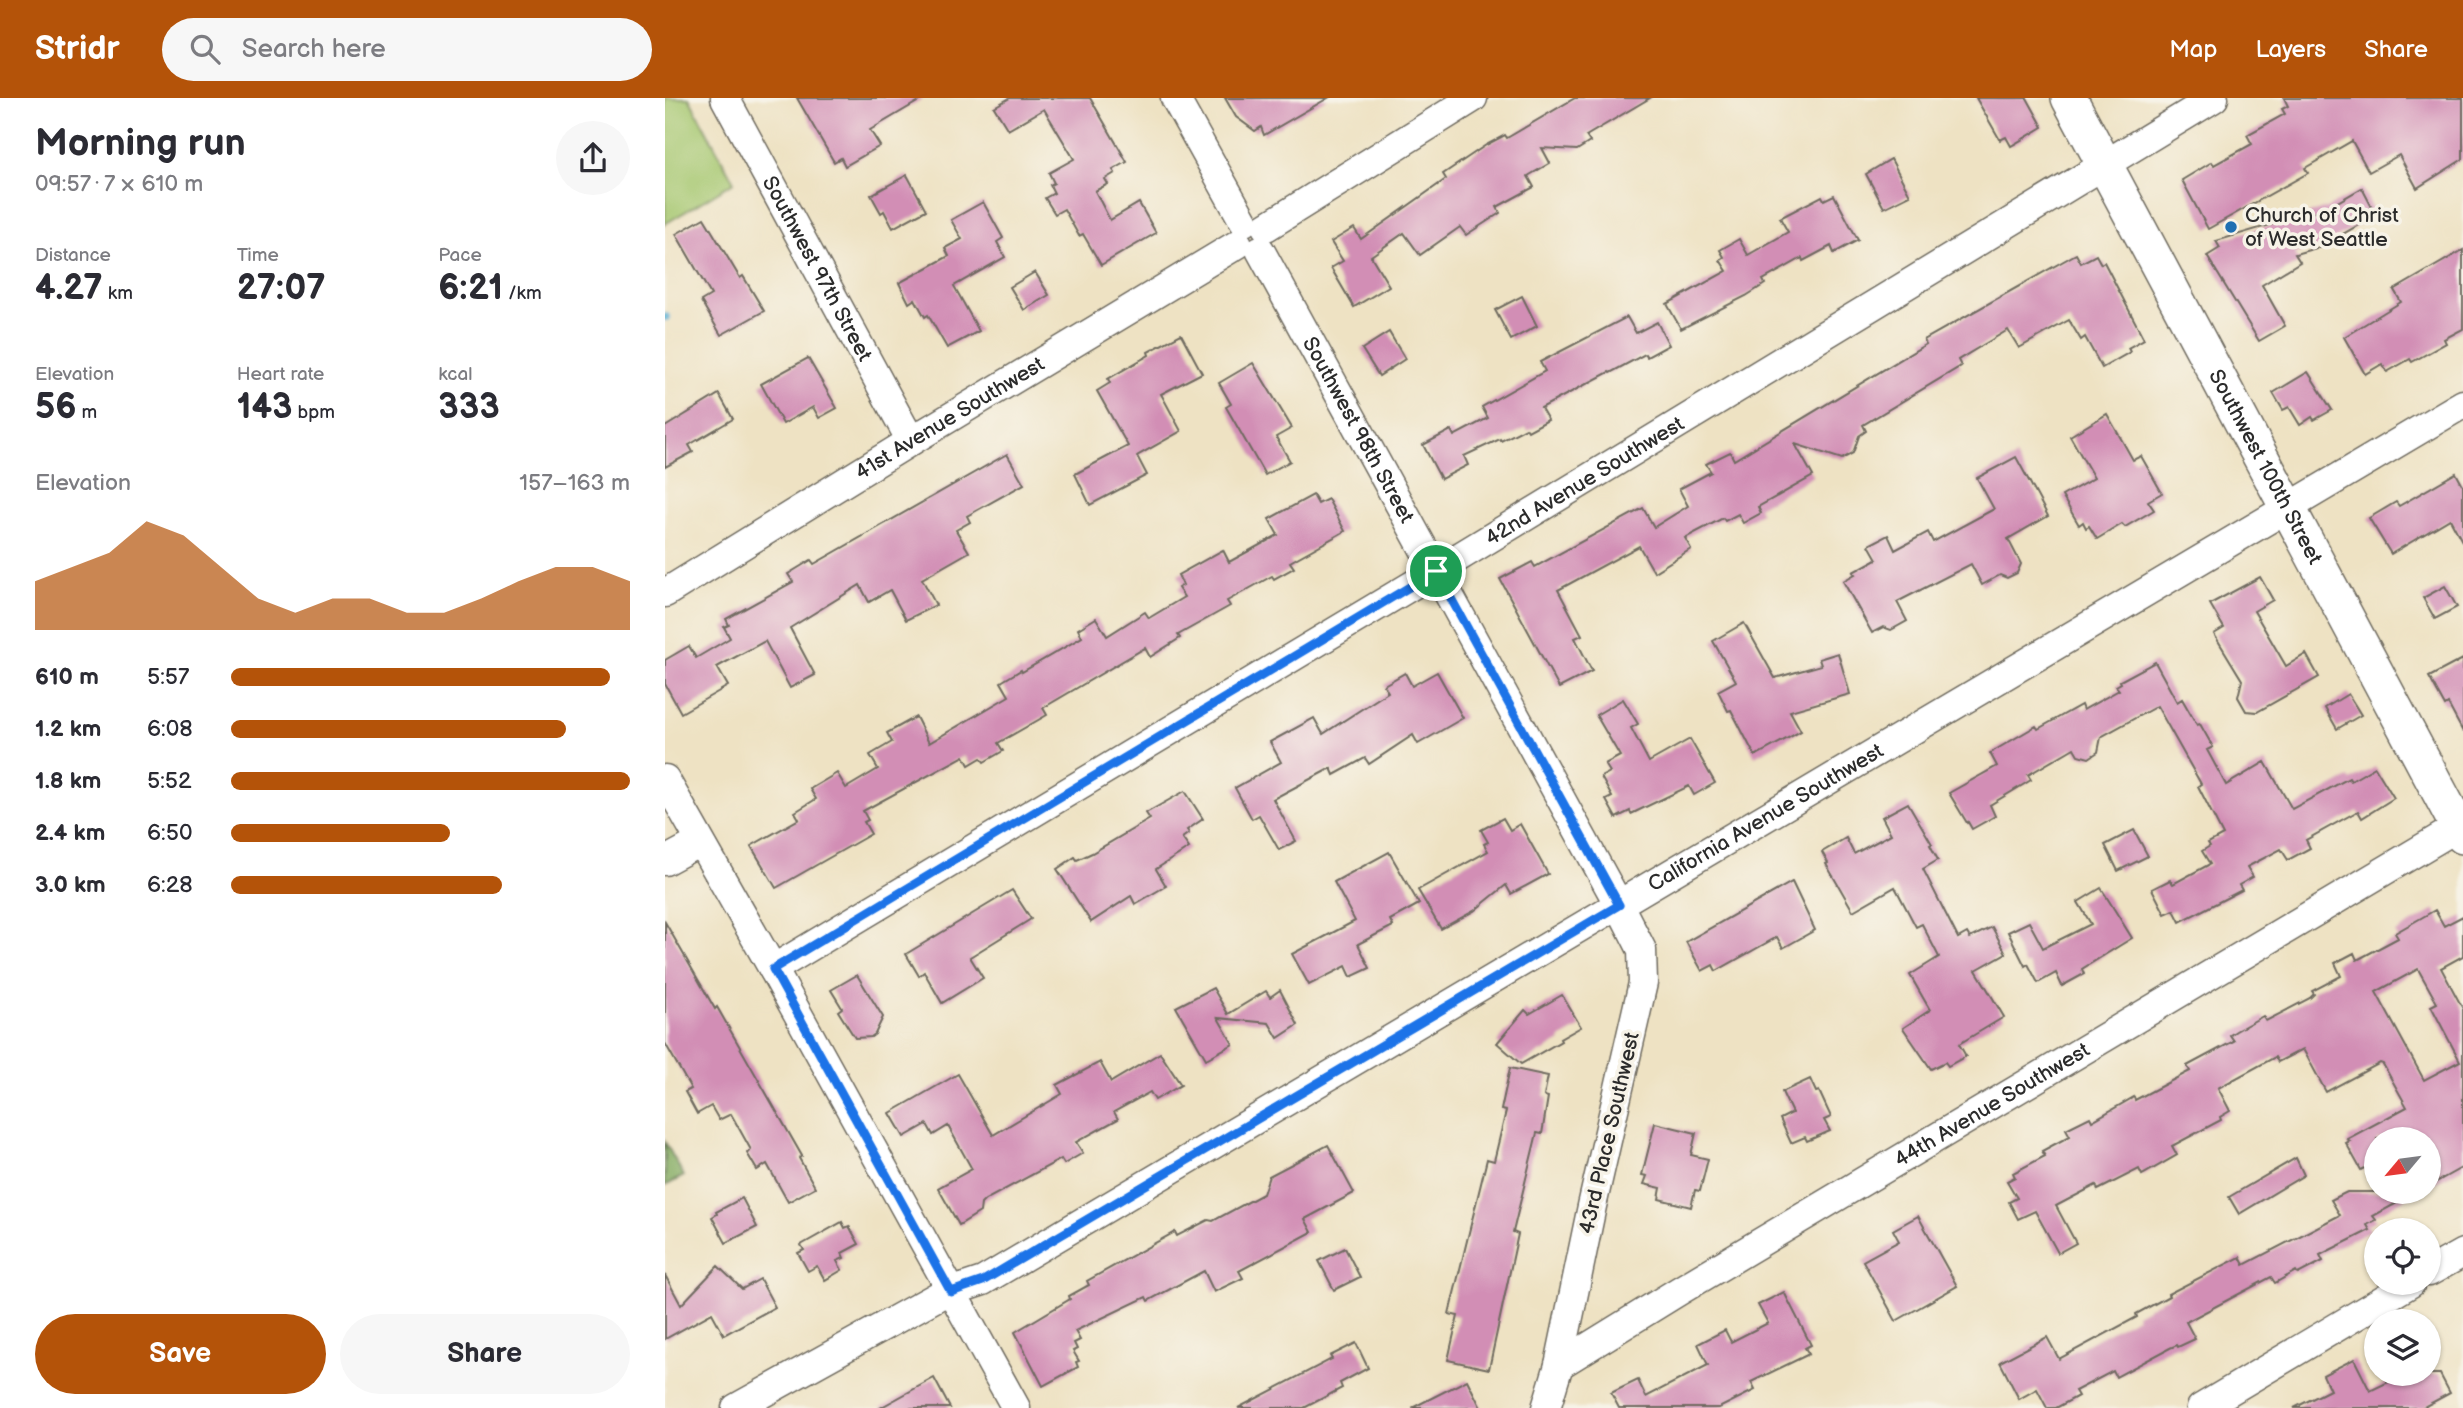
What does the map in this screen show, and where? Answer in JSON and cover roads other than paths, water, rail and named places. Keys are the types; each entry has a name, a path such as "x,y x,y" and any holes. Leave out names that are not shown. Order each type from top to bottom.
{"street":[{"name":"Southwest 97th Street","path":"726,98 911,441"},
{"name":"Southwest 98th Street","path":"1175,98 1619,905"},
{"name":"41st Avenue Southwest","path":"665,593 1252,236 1473,98"},
{"name":"Southwest 100th Street","path":"2069,98 2461,829"},
{"name":"42nd Avenue Southwest","path":"773,969 1436,571 2214,98"},
{"name":"California Avenue Southwest","path":"736,1408 938,1296 983,1281 2463,404"},
{"path":"665,779 1016,1408"},
{"name":"44th Avenue Southwest","path":"1559,1365 1691,1284 2461,829"},
{"path":"665,861 700,842"},
{"name":"43rd Place Southwest","path":"1559,1365 1643,983 1641,950 1619,905"},
{"path":"2441,1265 2463,1253"},
{"path":"2201,1408 2391,1295"},
{"path":"1546,1408 1559,1365"}],"place":[{"name":"Church of Christ of West Seattle","path":"2231,227"}]}
